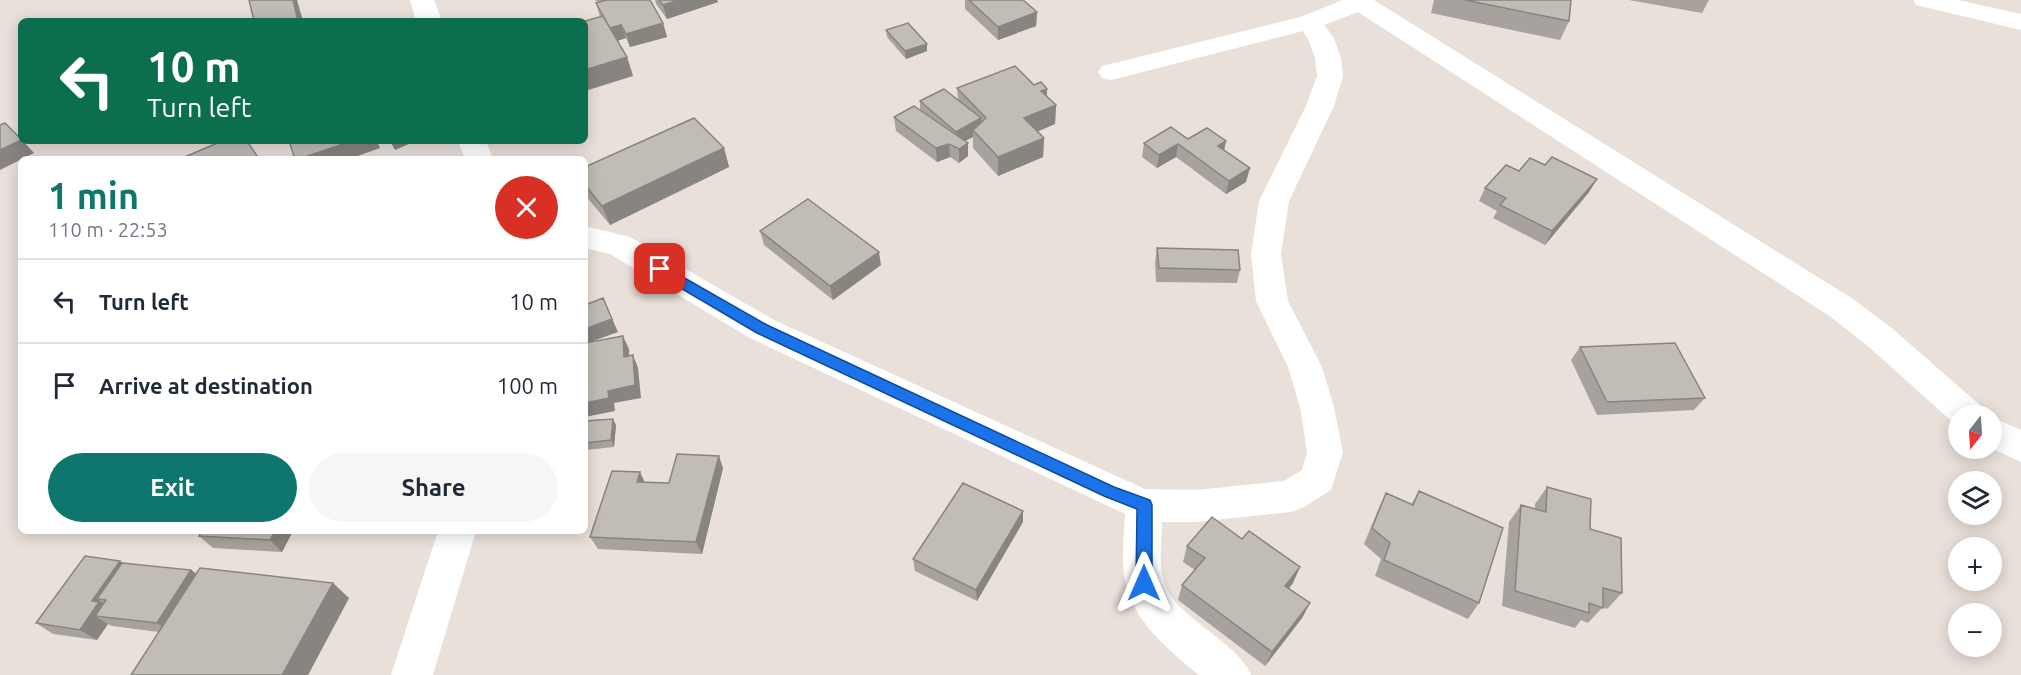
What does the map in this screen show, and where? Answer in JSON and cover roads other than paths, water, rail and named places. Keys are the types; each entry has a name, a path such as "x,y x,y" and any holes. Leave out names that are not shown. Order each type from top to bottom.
{"street":[{"path":"422,0 428,18"},
{"path":"1925,0 2021,22"},
{"path":"1111,72 1309,22 1359,1 1842,308 1882,339 1957,405"},
{"path":"588,238 619,245 762,329 1109,491 1144,505 1196,506 1291,496 1318,479 1325,452 1317,407 1305,368 1272,300 1266,254 1274,201 1320,106 1330,76 1329,58 1321,38 1309,22"},
{"path":"2002,437 2021,447"},
{"path":"1144,505 1144,583 1160,609 1189,640 1230,675"},
{"path":"411,675 456,534"}]}
